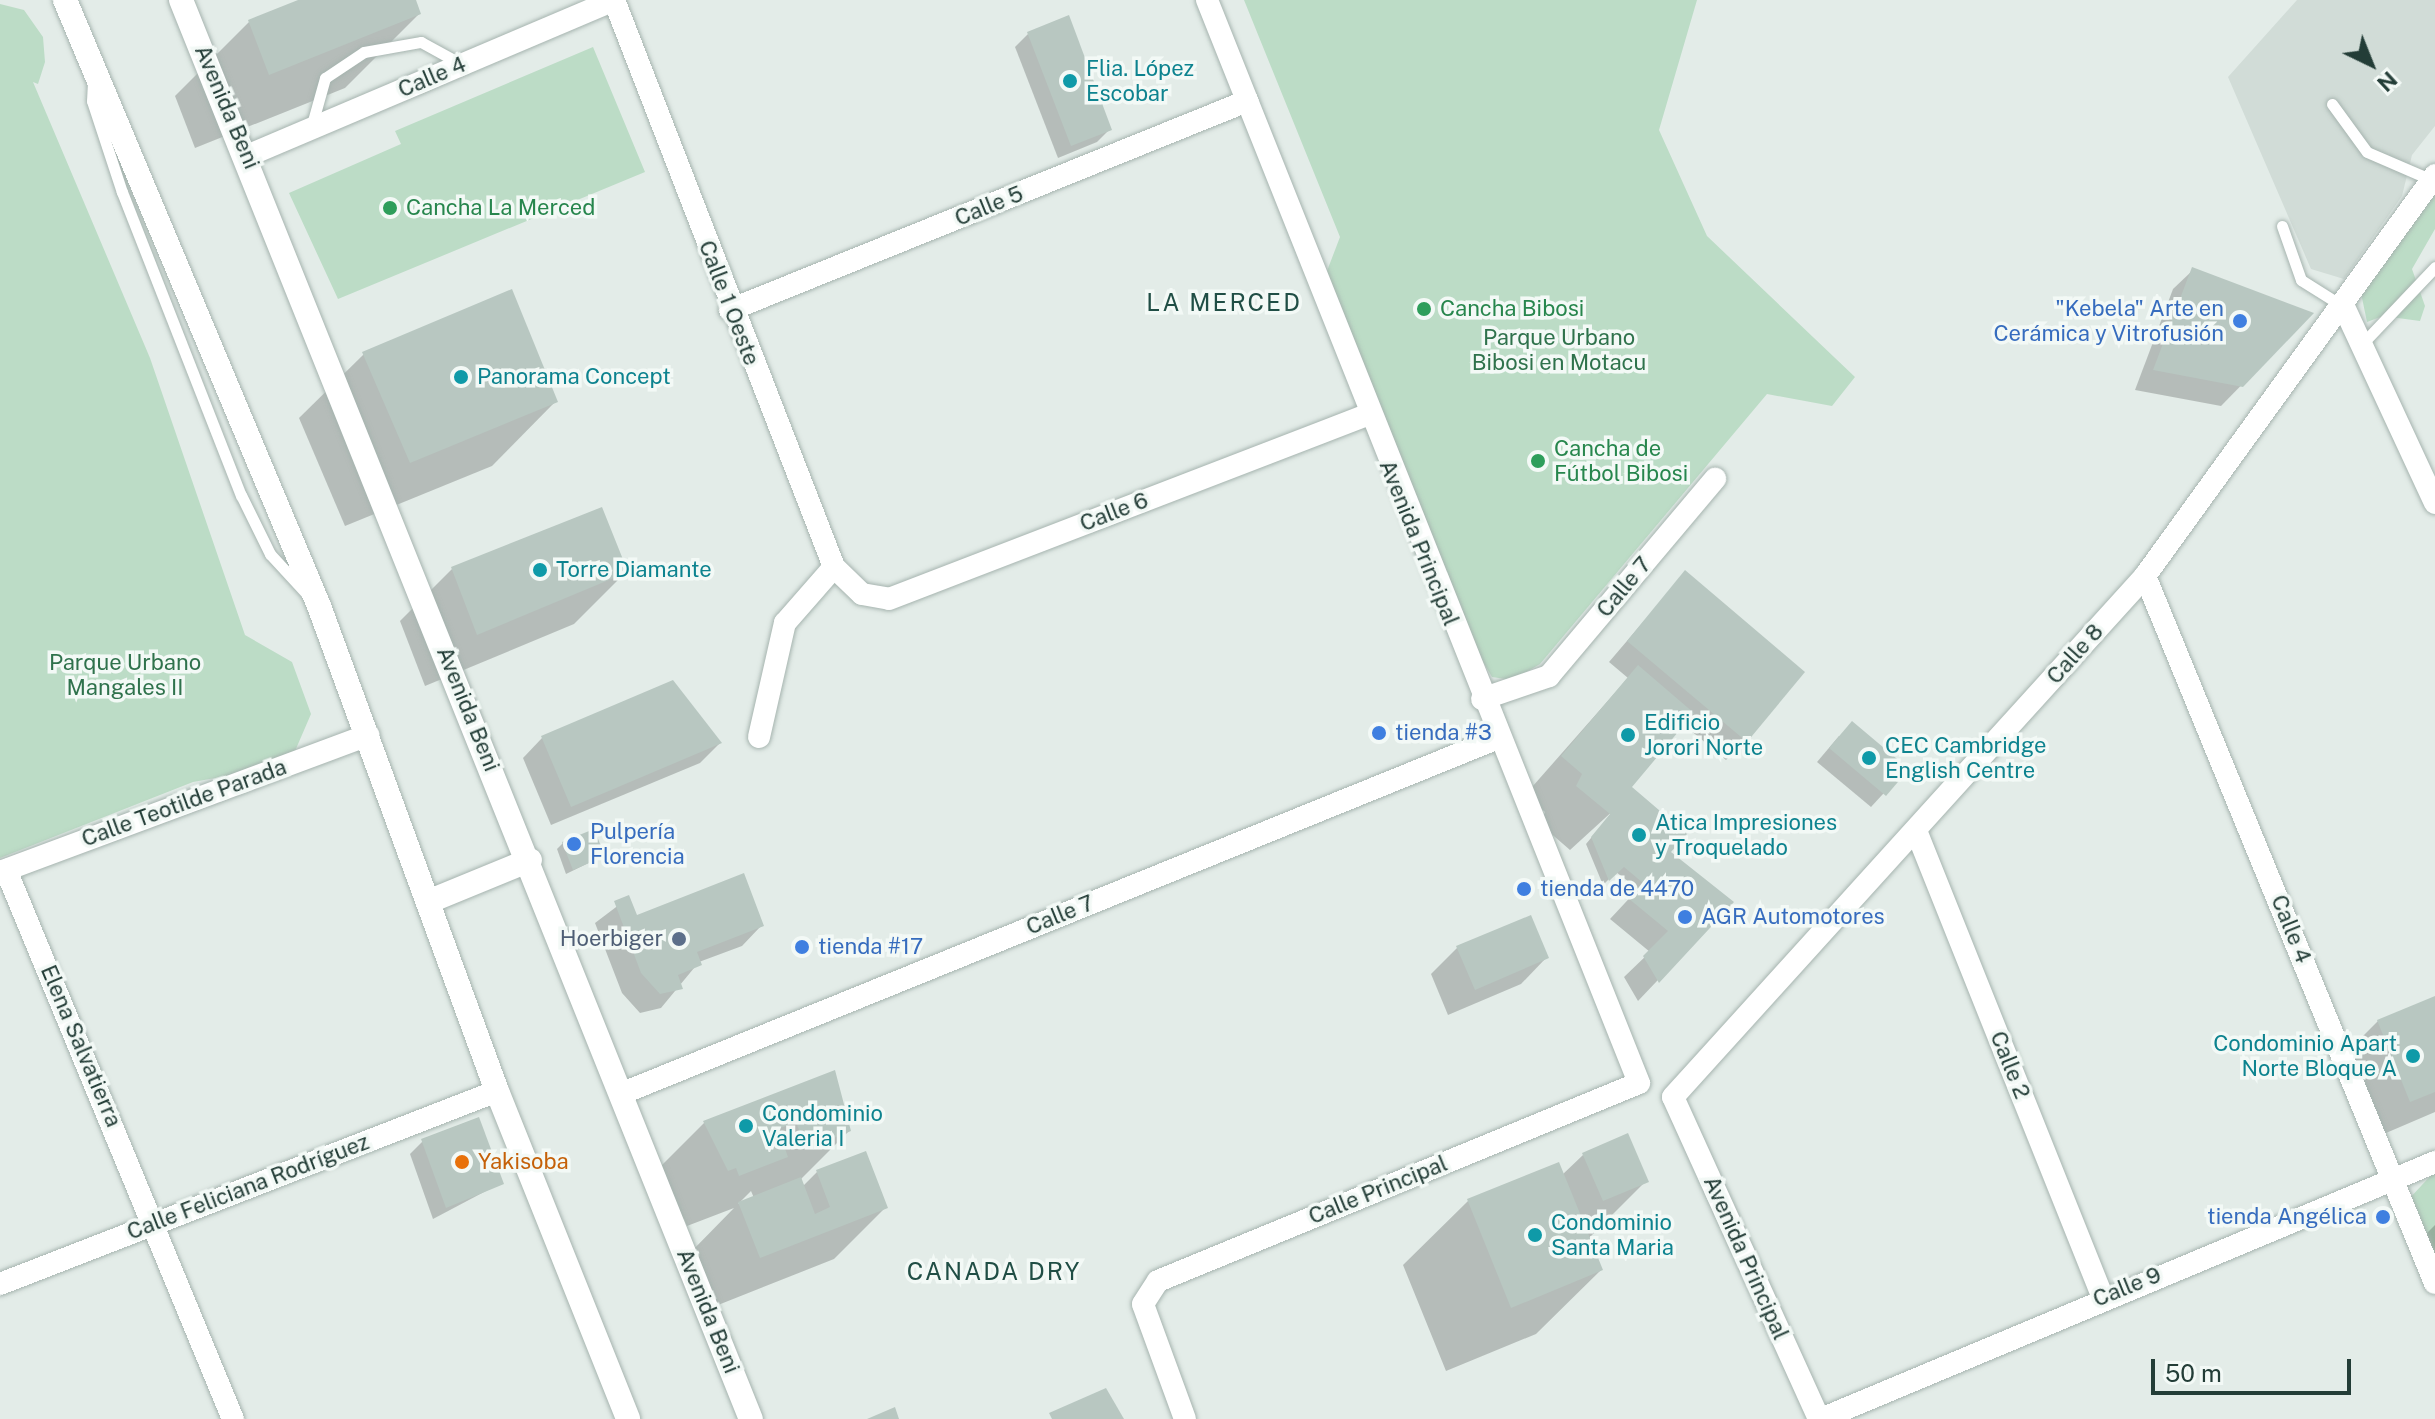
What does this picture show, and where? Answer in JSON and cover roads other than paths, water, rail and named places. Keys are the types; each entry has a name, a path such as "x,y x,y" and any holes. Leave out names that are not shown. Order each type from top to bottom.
{"street":[{"path":"65,0 319,606 430,901 497,1091 628,1419"},
{"name":"Avenida Beni","path":"181,0 249,155 751,1419"},
{"name":"Calle 4","path":"249,155 615,0"},
{"name":"Calle 1 Oeste","path":"615,0 730,310 834,567 862,594"},
{"name":"Avenida Principal","path":"1207,0 1367,415 1639,1083"},
{"name":"Calle 5","path":"730,310 1247,101"},
{"name":"Calle 8","path":"1673,1097 1917,833 2145,576 2344,307 2434,178"},
{"path":"2344,307 2435,503"},
{"name":"Calle 6","path":"862,594 889,599 1367,415"},
{"name":"Calle 7","path":"1482,699 1549,676 1715,479"},
{"path":"759,737 785,623 834,567"},
{"name":"Calle 4","path":"2145,576 2435,1283"},
{"name":"Calle Teotilde Parada","path":"3,871 368,735"},
{"name":"Calle 7","path":"623,1093 1498,738"},
{"name":"Calle 2","path":"1917,833 2103,1297"},
{"path":"430,901 530,860"},
{"name":"Elena Salvatierra","path":"3,871 157,1222 233,1419"},
{"path":"1639,1083 1673,1097"},
{"name":"Calle Principal","path":"1185,1419 1143,1304 1158,1281 1639,1083"},
{"name":"Calle Feliciana Rodríguez","path":"0,1284 497,1091"},
{"name":"Avenida Principal","path":"1673,1097 1820,1419"},
{"name":"Calle 9","path":"1820,1419 2103,1297 2435,1162"}],"lane":[{"path":"311,128 325,78 364,52 421,42 462,65"},
{"path":"2332,104 2367,152 2434,178"},
{"path":"2282,226 2301,280 2344,307"},
{"path":"2362,344 2435,267"}],"place":[{"name":"Flia. López Escobar","path":"1070,81"},
{"name":"Cancha La Merced","path":"390,208"},
{"name":"Cancha Bibosi","path":"1424,309"},
{"name":"\"Kebela\" Arte en Cerámica y Vitrofusión","path":"2240,321"},
{"name":"Panorama Concept","path":"461,377"},
{"name":"Cancha de Fútbol Bibosi","path":"1538,461"},
{"name":"Torre Diamante","path":"540,570"},
{"name":"tienda #3","path":"1379,733"},
{"name":"Edificio Jorori Norte","path":"1628,735"},
{"name":"CEC Cambridge English Centre","path":"1869,758"},
{"name":"Atica Impresiones y Troquelado","path":"1639,835"},
{"name":"Pulpería Florencia","path":"574,844"},
{"name":"tienda de 4470","path":"1524,889"},
{"name":"AGR Automotores","path":"1685,917"},
{"name":"Hoerbiger","path":"679,939"},
{"name":"tienda #17","path":"802,947"},
{"name":"Condominio Apart Norte Bloque A","path":"2413,1056"},
{"name":"Condominio Valeria I","path":"746,1126"},
{"name":"Yakisoba","path":"462,1162"},
{"name":"tienda Angélica","path":"2383,1217"},
{"name":"Condominio Santa Maria","path":"1535,1235"}],"district":[{"name":"LA MERCED","path":"1224,303"},
{"name":"CANADA DRY","path":"994,1272"}],"park label":[{"name":"Parque Urbano Bibosi en Motacu","path":"1559,350"},
{"name":"Parque Urbano Mangales II","path":"125,674"}]}
